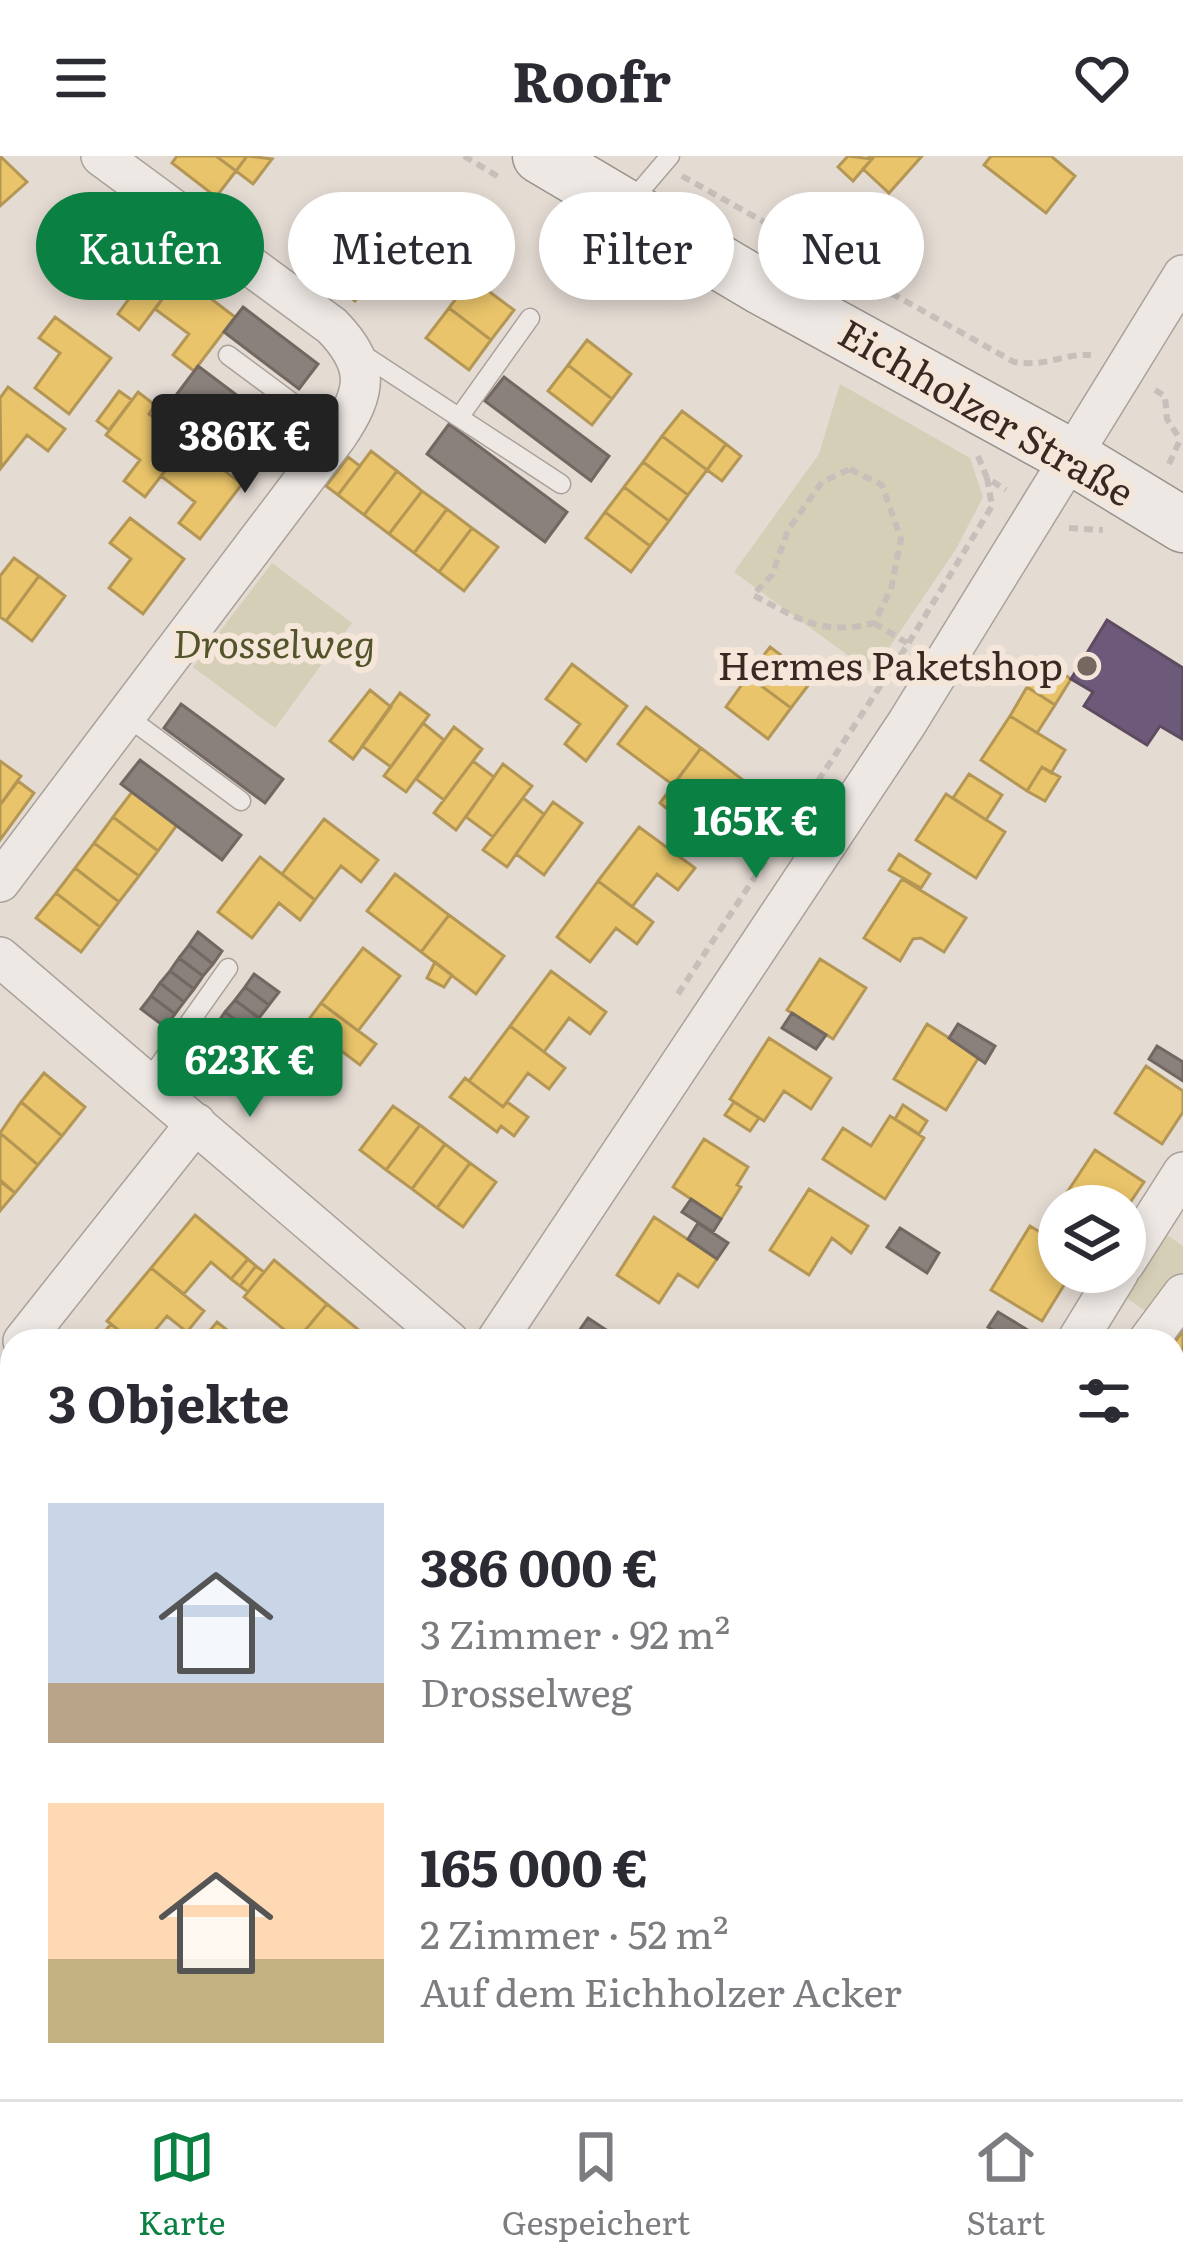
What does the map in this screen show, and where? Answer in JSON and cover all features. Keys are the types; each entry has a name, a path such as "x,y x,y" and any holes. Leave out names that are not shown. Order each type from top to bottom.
{"main road":[{"name":"Eichholzer Straße","path":"540,156 651,179"},
{"name":"Eichholzer Straße","path":"592,156 651,179 1077,445 1183,525"},
{"name":"Eichholzer Straße","path":"1077,445 1183,488"}],"street":[{"path":"0,882 337,436 356,409 361,390 355,350 332,326 101,156"},
{"path":"504,1329 907,723 1183,275"},
{"path":"0,957 435,1329"},
{"path":"33,1329 196,1123"},
{"path":"1146,1244 1169,1223 1183,1172"},
{"path":"1084,1329 1106,1293"},
{"path":"1157,1329 1183,1294"}],"lane":[{"path":"460,416 530,318"},
{"path":"355,350 561,484"},
{"path":"228,355 337,436"},
{"path":"125,715 241,801"},
{"path":"148,1081 228,968"}],"path":[{"path":"651,179 1014,362 1043,367 1065,356 1089,354 1165,396 1167,419 1183,442"},
{"path":"850,470 882,485 901,539 891,589 874,623 845,630 812,626 753,595 772,574 788,530 821,482 850,470"},
{"path":"668,1010 908,644 992,506 987,478"}],"green space":[{"path":"840,384 970,458 983,497 956,549 872,673 734,572 819,454"},
{"name":"Drosselweg","path":"272,563 352,623 275,728 193,667"},
{"path":"1164,1233 1183,1246 1183,1278 1152,1316 1124,1296 1146,1293 1146,1261"}],"building: Wohnen":[{"path":"0,156 27,182 0,206"},
{"path":"177,156 216,156 236,171 220,192 210,192 172,163"},
{"path":"216,156 247,156 236,171"},
{"path":"247,156 272,159 253,184 236,171"},
{"path":"848,156 872,159 853,181 838,167"},
{"path":"869,156 922,156 890,192 863,169 872,159"},
{"path":"991,156 1051,156 1075,176 1046,213 984,165"},
{"path":"128,300 161,300 139,330 118,314"},
{"path":"162,300 213,300 235,317 194,371 173,355 189,334 155,309"},
{"path":"455,300 501,300 514,310 491,340 449,308"},
{"path":"449,308 491,340 469,370 426,338"},
{"path":"55,317 111,358 69,414 35,388 60,353 39,338"},
{"path":"587,340 631,374 612,399 568,365"},
{"path":"568,365 612,399 592,425 548,391"},
{"path":"8,387 65,429 48,451 27,435 1,468 0,398"},
{"path":"119,391 132,400 109,430 97,421"},
{"path":"138,392 155,405 149,414 162,423 168,415 179,422 173,431 187,442 145,497 124,481 140,460 106,435"},
{"path":"682,411 726,444 707,470 662,436"},
{"path":"662,436 707,470 688,495 643,462"},
{"path":"187,442 242,484 200,539 179,523 195,502 161,476"},
{"path":"726,444 741,456 722,481 707,470"},
{"path":"371,451 397,471 364,515 338,495"},
{"path":"348,457 360,466 338,495 326,486"},
{"path":"643,462 688,495 669,521 624,487"},
{"path":"397,471 422,491 389,534 364,515"},
{"path":"624,487 669,521 650,546 605,512"},
{"path":"422,491 447,509 414,553 389,534"},
{"path":"447,509 472,528 439,572 414,553"},
{"path":"605,512 650,546 631,572 586,538"},
{"path":"130,518 184,559 143,614 109,588 131,559 110,543"},
{"path":"472,528 498,547 464,591 439,572"},
{"path":"14,558 39,576 6,621 0,617 0,576"},
{"path":"39,576 65,596 32,641 6,621"},
{"path":"770,647 813,679 791,708 748,676"},
{"path":"1044,661 1071,679 1055,705 1027,687"},
{"path":"572,664 627,706 586,761 565,744 580,724 546,699"},
{"path":"748,676 791,708 768,739 726,707"},
{"path":"1027,687 1055,705 1037,733 1010,716"},
{"path":"370,690 391,707 353,759 330,741"},
{"path":"400,693 429,715 391,767 362,746"},
{"path":"646,707 701,748 673,785 618,744"},
{"path":"1010,716 1065,750 1051,773 1042,767 1027,791 981,760"},
{"path":"423,723 444,740 406,792 384,776"},
{"path":"454,727 482,749 444,800 416,779"},
{"path":"701,748 756,790 731,824 697,798 681,820 660,803"},
{"path":"0,761 21,776 0,805"},
{"path":"473,761 494,777 456,830 434,813"},
{"path":"503,764 532,786 493,837 466,817"},
{"path":"1042,767 1060,777 1045,801 1027,791"},
{"path":"969,774 1002,795 986,820 953,798"},
{"path":"18,781 34,793 0,840 0,805"},
{"path":"132,792 177,825 158,851 113,817"},
{"path":"946,794 1005,832 976,878 916,840"},
{"path":"523,798 544,814 507,867 483,850"},
{"path":"553,802 582,823 544,875 516,854"},
{"path":"113,817 158,851 139,876 94,843"},
{"path":"324,819 378,860 361,882 341,866 315,900 282,874"},
{"path":"639,827 695,868 678,890 657,874 632,907 598,881"},
{"path":"94,843 139,876 119,902 75,868"},
{"path":"899,854 930,874 921,888 889,870"},
{"path":"260,857 315,900 300,920 279,903 252,938 218,912"},
{"path":"75,868 119,902 100,927 56,893"},
{"path":"395,874 449,915 421,952 367,911"},
{"path":"902,879 966,918 944,952 921,938 913,939 900,961 864,938"},
{"path":"598,881 653,922 637,944 616,928 590,962 557,937"},
{"path":"56,893 100,927 81,952 36,918"},
{"path":"449,915 504,956 476,994 421,952"},
{"path":"363,948 400,976 358,1031 321,1003"},
{"path":"820,959 866,988 833,1039 787,1010"},
{"path":"435,962 452,975 444,987 427,978"},
{"path":"551,971 606,1012 590,1034 569,1018 544,1052 510,1026"},
{"path":"321,1003 376,1044 360,1065 335,1046 310,1080 280,1058"},
{"path":"927,1024 979,1057 946,1110 894,1079"},
{"path":"510,1026 565,1068 549,1089 528,1073 503,1107 469,1081"},
{"path":"769,1038 831,1078 811,1109 784,1091 764,1121 730,1099"},
{"path":"1146,1066 1183,1091 1183,1112 1162,1144 1115,1113"},
{"path":"44,1073 85,1107 62,1136 21,1102"},
{"path":"465,1078 503,1107 507,1102 528,1117 514,1136 501,1126 497,1132 450,1097"},
{"path":"21,1102 62,1136 38,1165 0,1133"},
{"path":"734,1102 759,1118 750,1131 725,1115"},
{"path":"903,1105 927,1121 919,1134 895,1119"},
{"path":"393,1106 420,1125 386,1170 360,1150"},
{"path":"890,1116 924,1138 885,1199 823,1159 843,1128 871,1146"},
{"path":"420,1125 445,1144 412,1189 386,1170"},
{"path":"0,1133 38,1165 15,1193 0,1180"},
{"path":"704,1139 748,1167 721,1219 673,1187"},
{"path":"445,1144 470,1163 437,1208 412,1189"},
{"path":"1095,1150 1144,1182 1142,1185 1072,1185"},
{"path":"470,1163 496,1182 463,1227 437,1208"},
{"path":"0,1181 15,1193 0,1211"},
{"path":"809,1189 868,1226 851,1253 832,1238 809,1275 770,1250"},
{"path":"195,1215 248,1259 231,1279 211,1262 184,1294 151,1268"},
{"path":"654,1217 717,1259 698,1287 678,1274 659,1303 617,1275"},
{"path":"1030,1226 1038,1231 1038,1293 1059,1293 1042,1321 991,1290"},
{"path":"248,1259 256,1266 240,1286 231,1279"},
{"path":"274,1260 327,1304 306,1329 283,1329 244,1297"},
{"path":"256,1266 264,1272 248,1292 240,1286"},
{"path":"151,1268 204,1311 189,1329 167,1316 156,1329 117,1329 107,1321"},
{"path":"327,1304 357,1329 306,1329"}],"building: Büros":[{"path":"1107,620 1183,668 1182,739 1160,726 1147,745 1084,706 1093,692 1071,679"}],"building: Industrie":[{"path":"243,307 318,364 299,389 224,332"},
{"path":"198,366 299,442 279,470 177,394"},
{"path":"504,377 609,456 591,481 485,401"},
{"path":"449,424 567,512 545,542 427,454"},
{"path":"181,704 283,779 265,803 164,728"},
{"path":"140,760 241,835 222,860 121,784"},
{"path":"198,932 222,951 213,964 189,945"},
{"path":"189,945 213,964 203,976 179,958"},
{"path":"179,958 203,976 194,989 170,971"},
{"path":"170,971 194,989 184,1002 160,983"},
{"path":"254,974 279,992 269,1005 245,987"},
{"path":"160,983 184,1002 175,1014 151,996"},
{"path":"245,987 269,1005 259,1018 235,1000"},
{"path":"151,996 175,1014 165,1027 141,1009"},
{"path":"235,1000 259,1018 250,1031 225,1012"},
{"path":"225,1012 250,1031 240,1044 216,1025"},
{"path":"792,1013 826,1035 816,1049 782,1028"},
{"path":"958,1024 995,1046 985,1063 949,1038"},
{"path":"216,1025 240,1044 231,1056 206,1038"},
{"path":"206,1038 231,1056 221,1069 197,1051"},
{"path":"1157,1046 1183,1062 1183,1081 1149,1059"},
{"path":"197,1051 221,1069 212,1082 187,1063"},
{"path":"691,1199 721,1219 713,1232 682,1212"},
{"path":"698,1223 728,1243 717,1259 688,1239"},
{"path":"900,1228 939,1253 927,1273 887,1247"},
{"path":"998,1312 1026,1329 991,1329 988,1327"},
{"path":"588,1318 605,1329 580,1329"}],"place":[{"name":"Hermes Paketshop","path":"1087,666"}]}
